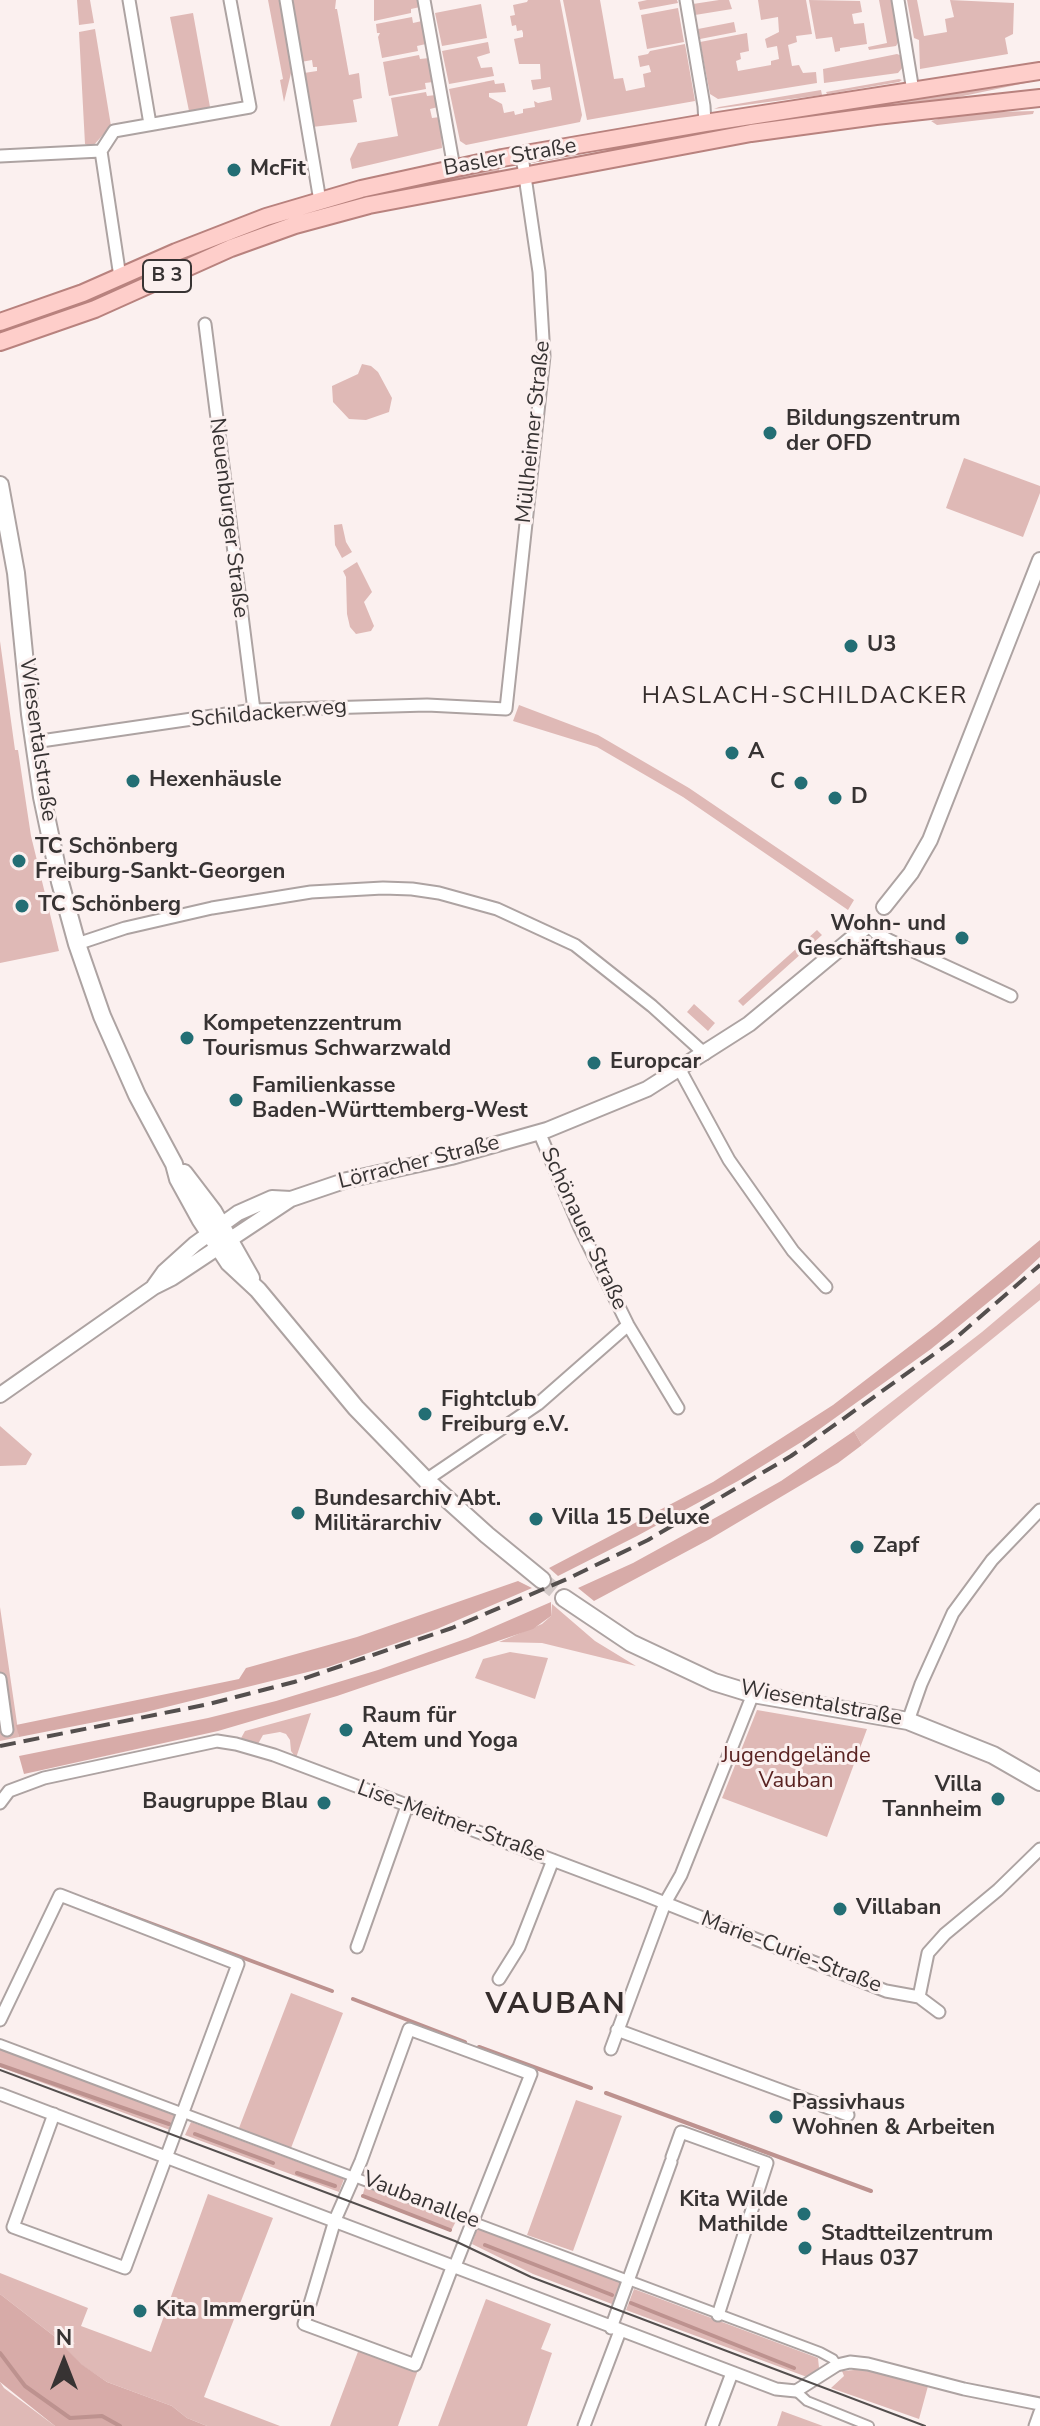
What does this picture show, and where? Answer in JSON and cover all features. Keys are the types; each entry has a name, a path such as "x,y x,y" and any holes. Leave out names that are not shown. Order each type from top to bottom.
{"main road":[{"name":"Basler Straße","path":"0,322 70,298 242,226 320,201 454,168 705,123 1040,71"},
{"name":"Basler Straße","path":"0,342 95,309 205,259 295,225 397,199 765,131 1040,98"},
{"name":"Wiesentalstraße","path":"0,485 16,573 34,742 57,872 102,1016 137,1095 174,1164 186,1175 225,1244 258,1290 356,1408 426,1480 542,1580"},
{"name":"Wiesentalstraße","path":"564,1598 597,1622 714,1682 753,1694 908,1721 993,1755 1040,1782"}],"street":[{"path":"129,0 150,124"},
{"path":"120,277 101,151 114,131 250,107 230,0"},
{"path":"286,0 320,201"},
{"path":"424,0 454,168"},
{"path":"686,0 705,123"},
{"path":"898,0 913,91"},
{"path":"0,156 101,151"},
{"name":"Müllheimer Straße","path":"506,709 544,356 539,272 522,156"},
{"name":"Neuenburger Straße","path":"205,324 254,710"},
{"path":"884,907 911,873 930,840 1038,569"},
{"name":"Schildackerweg","path":"34,742 254,710 427,705 506,709"},
{"path":"77,944 125,928 311,892 383,888 425,891 486,905 575,945 652,1006 705,1054"},
{"path":"868,925 891,941 1011,996"},
{"name":"Lörracher Straße","path":"0,1395 154,1287 291,1199 347,1180 451,1157 539,1132 629,1097 680,1070 749,1024 868,925"},
{"path":"680,1070 729,1160 793,1251 826,1287"},
{"name":"Schönauer Straße","path":"539,1132 580,1228 628,1325 678,1408"},
{"name":"Lörracher Straße","path":"154,1287 164,1272 215,1228 261,1202 272,1198 291,1199"},
{"name":"Schönauer Straße","path":"426,1480 538,1404 628,1325"},
{"path":"908,1721 953,1613 992,1560 1040,1510"},
{"path":"0,1679 7,1730"},
{"path":"611,2049 665,1903 681,1875 753,1694"},
{"name":"Lise-Meitner-Straße","path":"0,1803 9,1791 44,1778 217,1741 274,1755 665,1903"},
{"path":"357,1947 407,1806"},
{"path":"919,1997 928,1953 1040,1849"},
{"path":"499,1979 519,1947 553,1860"},
{"path":"0,2020 60,1895 238,1964 125,2268 13,2227 54,2114"},
{"name":"Marie-Curie-Straße","path":"665,1903 886,1991 919,1997 939,2012"},
{"path":"409,2029 531,2074 415,2365 304,2324 335,2220 353,2176 409,2029"},
{"path":"617,2030 848,2115"},
{"name":"Vaubanallee","path":"0,2044 820,2352 837,2365 850,2362 868,2364 964,2389 1040,2404"},
{"path":"0,2094 732,2373 776,2389 796,2391 807,2401 869,2426"},
{"path":"584,2426 629,2280 681,2132 767,2163 718,2315"},
{"path":"796,2391 837,2365"},
{"path":"712,2426 732,2373"},
{"path":"1035,2426 1040,2412"}],"green space":[{"path":"77,0 90,0 94,23 79,25"},
{"path":"268,0 280,0 290,54 291,73 284,102 280,80 283,79"},
{"path":"291,0 336,0 335,9 349,75 359,73 362,98 353,100 357,122 312,127 304,73 317,71 317,67 313,67 312,60 301,62"},
{"path":"374,0 419,0 420,7 411,9 411,13 374,21"},
{"path":"528,0 560,0 582,115 580,122 466,145 460,141 449,89 494,80 495,84 504,83 506,92 489,93 489,97 502,104 504,113 514,111 515,115 523,113 523,109 535,107 534,101 552,100 550,87 533,90 531,80 541,79 540,64 519,64 514,39 523,37 523,33 522,30 517,31 516,25 512,26 510,16 515,15 513,5"},
{"path":"563,0 600,0 614,79 623,78 626,91 645,87 643,74 651,72 649,65 640,67 638,56 685,44 695,101 587,120"},
{"path":"677,0 678,3 640,10 638,2"},
{"path":"729,0 732,9 695,15 693,4"},
{"path":"758,0 806,0 812,34 796,36 797,42 788,45 792,66 799,65 803,73 816,72 817,83 718,99 710,94 700,42 747,33 749,51 740,53 741,59 736,61 738,71 771,65 771,61 779,59 777,46 767,48 765,39 779,32 778,17 761,20"},
{"path":"809,0 860,1 862,12 852,14 854,24 864,23 867,44 840,48 835,52 832,37 816,39"},
{"path":"879,0 892,0 899,41 896,46 869,50 868,47 887,43"},
{"path":"907,0 917,0 924,36 947,32 945,19 954,17 950,0 1014,3 1013,34 1005,38 1008,54 920,69 919,40 914,38"},
{"path":"481,4 487,38 442,46 435,13"},
{"path":"678,8 684,42 647,49 641,15"},
{"path":"193,13 210,107 189,111 170,17"},
{"path":"412,17 413,23 422,21 426,44 417,46 418,51 382,58 376,24"},
{"path":"734,22 736,32 700,39 698,29"},
{"path":"95,29 111,126 92,147 85,144 79,32"},
{"path":"488,42 490,53 477,57 481,68 492,67 494,76 449,84 442,51"},
{"path":"897,54 902,56 903,67 898,73 824,83 823,69"},
{"path":"419,55 420,59 429,58 433,82 425,83 426,89 389,96 383,62"},
{"path":"1040,77 1040,80 939,101 539,165 662,137"},
{"path":"899,79 902,80 826,92"},
{"path":"821,90 822,95 714,109 719,107"},
{"path":"426,92 427,96 436,95 438,107 430,109 432,118 440,117 442,148 352,169 350,159 358,143 398,136 391,98"},
{"path":"968,111 1034,111 1033,114 937,125 931,121"},
{"path":"498,165 500,174 426,186 0,335 0,332 70,309 181,257 262,225 334,203"},
{"path":"362,364 378,372 392,398 389,412 366,420 349,419 333,402 332,386 358,374"},
{"path":"964,458 1040,486 1023,537 946,508"},
{"path":"342,524 352,552 342,558 335,545 334,525"},
{"path":"357,562 372,592 364,602 374,626 371,631 356,634 350,627 347,614 346,577 343,571"},
{"name":"TC Schönberg Freiburg-Sankt-Georgen","path":"0,641 31,836 59,951 0,963"},
{"path":"519,705 598,735 689,788 854,900 848,910 683,797 597,747 513,721"},
{"path":"817,930 822,935 743,1006 738,1001"},
{"path":"694,1004 715,1023 708,1031 687,1012"},
{"path":"1040,1283 1040,1300 862,1445 854,1431"},
{"path":"0,1426 32,1454 26,1465 0,1466"},
{"path":"552,1604 595,1641 636,1666 542,1643 499,1642 542,1624 551,1616"},
{"path":"0,1607 19,1737 0,1741"},
{"path":"510,1652 548,1658 535,1699 475,1678 483,1659"},
{"name":"Jugendgelände Vauban","path":"757,1710 867,1729 827,1837 722,1798"},
{"path":"311,1713 296,1758 291,1751 290,1740 280,1732 263,1735 258,1744 240,1740 245,1731"},
{"path":"291,1993 343,2013 291,2148 239,2128"},
{"path":"0,2049 176,2116 170,2130 0,2067"},
{"path":"576,2100 622,2116 573,2251 527,2235"},
{"path":"191,2122 344,2179 339,2192 185,2135"},
{"path":"365,2187 456,2221 451,2231 362,2197"},
{"path":"208,2194 273,2218 204,2397 280,2426 207,2426 187,2418 172,2406 107,2382 80,2364 54,2336 0,2294 0,2273 88,2308 81,2326 151,2352"},
{"path":"477,2229 539,2248 621,2281 612,2304 533,2274 472,2244"},
{"path":"634,2289 818,2358 819,2368 807,2377 626,2310"},
{"path":"486,2299 551,2324 541,2349 552,2353 527,2426 438,2426"},
{"path":"359,2349 418,2370 398,2426 330,2426"},
{"path":"867,2370 928,2386 919,2419 831,2388 844,2376 842,2371"},
{"path":"0,2382 4,2388 55,2426 0,2426"},
{"path":"782,2411 823,2426 777,2426"}],"shaded area":[{"path":"1040,1240 1040,1257 1013,1282 931,1349 803,1441 738,1481 558,1576 549,1568 713,1482 833,1405 936,1326"},
{"path":"854,1431 862,1445 838,1463 710,1539 594,1601 578,1588 633,1563 781,1481"},
{"path":"518,1581 532,1588 437,1629 328,1667 146,1712 19,1737 16,1725 239,1679 246,1668 357,1637"},
{"path":"551,1602 551,1616 533,1629 337,1696 218,1731 24,1774 19,1756 276,1701 468,1638"},
{"path":"0,2294 54,2336 81,2364 107,2382 172,2406 187,2418 207,2426 55,2426 0,2382"}],"waterway":[{"path":"91,1901 332,1991"},
{"path":"353,1999 465,2042"},
{"path":"479,2047 591,2088"},
{"path":"0,2065 169,2124"},
{"path":"606,2093 871,2191"},
{"path":"195,2134 273,2163"},
{"path":"297,2173 335,2186"},
{"path":"363,2196 450,2230"},
{"path":"485,2245 612,2295"},
{"path":"631,2303 794,2368"},
{"path":"0,2353 25,2386 70,2418 102,2416 120,2426"}],"tunnel":[{"path":"542,1580 564,1598"}],"tram line":[{"path":"0,2070 455,2241 531,2277 925,2426"}],"railway":[{"path":"0,1746 209,1704 294,1682 452,1628 567,1579 648,1540 791,1456 951,1342 1040,1265"}],"place":[{"name":"McFit","path":"234,170"},
{"name":"Bildungszentrum der OFD","path":"770,433"},
{"name":"U3","path":"851,646"},
{"name":"A","path":"732,753"},
{"name":"Hexenhäusle","path":"133,781"},
{"name":"C","path":"801,783"},
{"name":"D","path":"835,798"},
{"name":"TC Schönberg Freiburg-Sankt-Georgen","path":"19,861"},
{"name":"TC Schönberg","path":"22,906"},
{"name":"Wohn- und Geschäftshaus","path":"962,938"},
{"name":"Kompetenzzentrum Tourismus Schwarzwald","path":"187,1038"},
{"name":"Europcar","path":"594,1063"},
{"name":"Familienkasse Baden-Württemberg-West","path":"236,1100"},
{"name":"Fightclub Freiburg e.V.","path":"425,1414"},
{"name":"Bundesarchiv Abt. Militärarchiv","path":"298,1513"},
{"name":"Villa 15 Deluxe","path":"536,1519"},
{"name":"Zapf","path":"857,1547"},
{"name":"Raum für Atem und Yoga","path":"346,1730"},
{"name":"Villa Tannheim","path":"998,1799"},
{"name":"Baugruppe Blau","path":"324,1803"},
{"name":"Villaban","path":"840,1909"},
{"name":"Passivhaus Wohnen & Arbeiten","path":"776,2117"},
{"name":"Kita Wilde Mathilde","path":"804,2214"},
{"name":"Stadtteilzentrum Haus 037","path":"805,2248"},
{"name":"Kita Immergrün","path":"140,2311"}],"district":[{"name":"HASLACH-SCHILDACKER","path":"805,697"},
{"name":"VAUBAN","path":"556,2006"}]}
